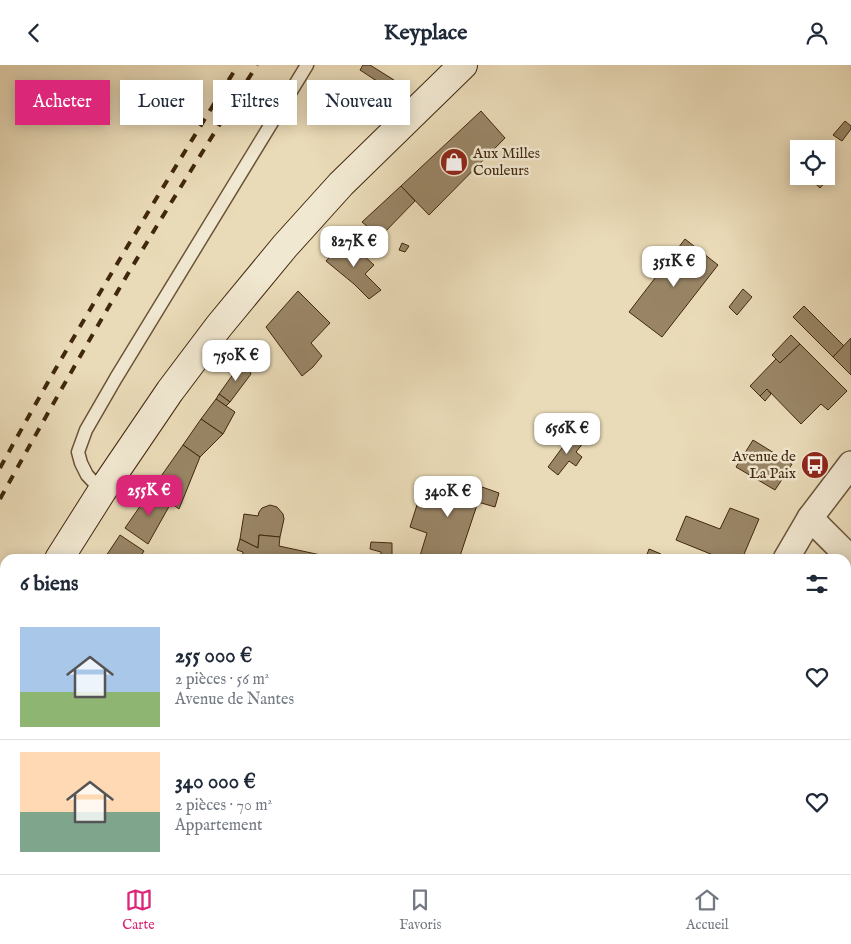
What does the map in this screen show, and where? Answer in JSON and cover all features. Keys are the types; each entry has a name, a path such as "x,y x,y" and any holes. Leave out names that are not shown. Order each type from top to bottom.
{"main road":[{"path":"62,554 102,491 170,391 219,326 285,246 341,184 463,65"}],"street":[{"path":"789,554 810,518 851,464"},
{"path":"810,518 846,554"}],"lane":[{"path":"102,491 87,475 78,452 86,430 307,65"}],"building":[{"path":"363,65 370,65 394,80 375,80 360,70"},
{"name":"Aux Milles Couleurs","path":"481,111 505,138 429,215 401,186"},
{"path":"845,121 851,126 851,129 842,141 833,135"},
{"path":"401,186 415,201 380,237 362,222"},
{"path":"346,239 374,265 365,274 381,290 369,299 326,261"},
{"path":"685,239 718,265 662,337 629,312"},
{"path":"402,243 409,246 405,252 399,250"},
{"path":"743,289 752,297 737,315 729,307"},
{"path":"298,291 330,323 311,343 322,356 302,376 266,327"},
{"path":"804,306 844,346 833,357 793,317"},
{"path":"791,335 800,344 780,363 772,355"},
{"path":"851,338 851,375 833,357"},
{"path":"800,344 847,391 828,410 821,404 801,424 767,389 760,396 750,386 776,359 780,363"},
{"path":"244,359 251,374 230,402 219,394"},
{"path":"767,389 771,394 765,401 760,396"},
{"path":"219,394 230,402 226,406 216,399"},
{"path":"216,399 235,412 223,434 201,419"},
{"path":"201,419 223,434 200,457 183,445"},
{"path":"573,433 584,442 576,452 582,457 576,466 569,461 558,475 548,467"},
{"path":"753,440 792,464 775,490 736,467"},
{"path":"183,445 200,457 179,509 152,489"},
{"path":"465,481 499,493 495,507 478,502 461,554 421,554 427,533 410,527 424,483 460,495"},
{"path":"152,489 171,503 148,544 125,528"},
{"path":"270,505 277,507 283,514 284,519 280,537 259,535 258,548 240,539 244,514 258,516 262,508"},
{"path":"730,508 759,519 744,554 711,554 676,540 686,516 720,529"},
{"path":"120,535 144,551 142,554 107,554"},
{"path":"259,535 280,537 279,546 316,554 243,554 243,552 237,550 240,539 258,548"},
{"path":"371,542 392,543 392,554 381,554 381,552 370,549"},
{"path":"649,549 661,554 647,554"}],"railway":[{"path":"0,468 116,265 238,65"},
{"path":"0,499 129,272 257,65"}],"place":[{"name":"Aux Milles Couleurs","path":"454,162"},
{"name":"Avenue de La Paix","path":"815,465"}]}
